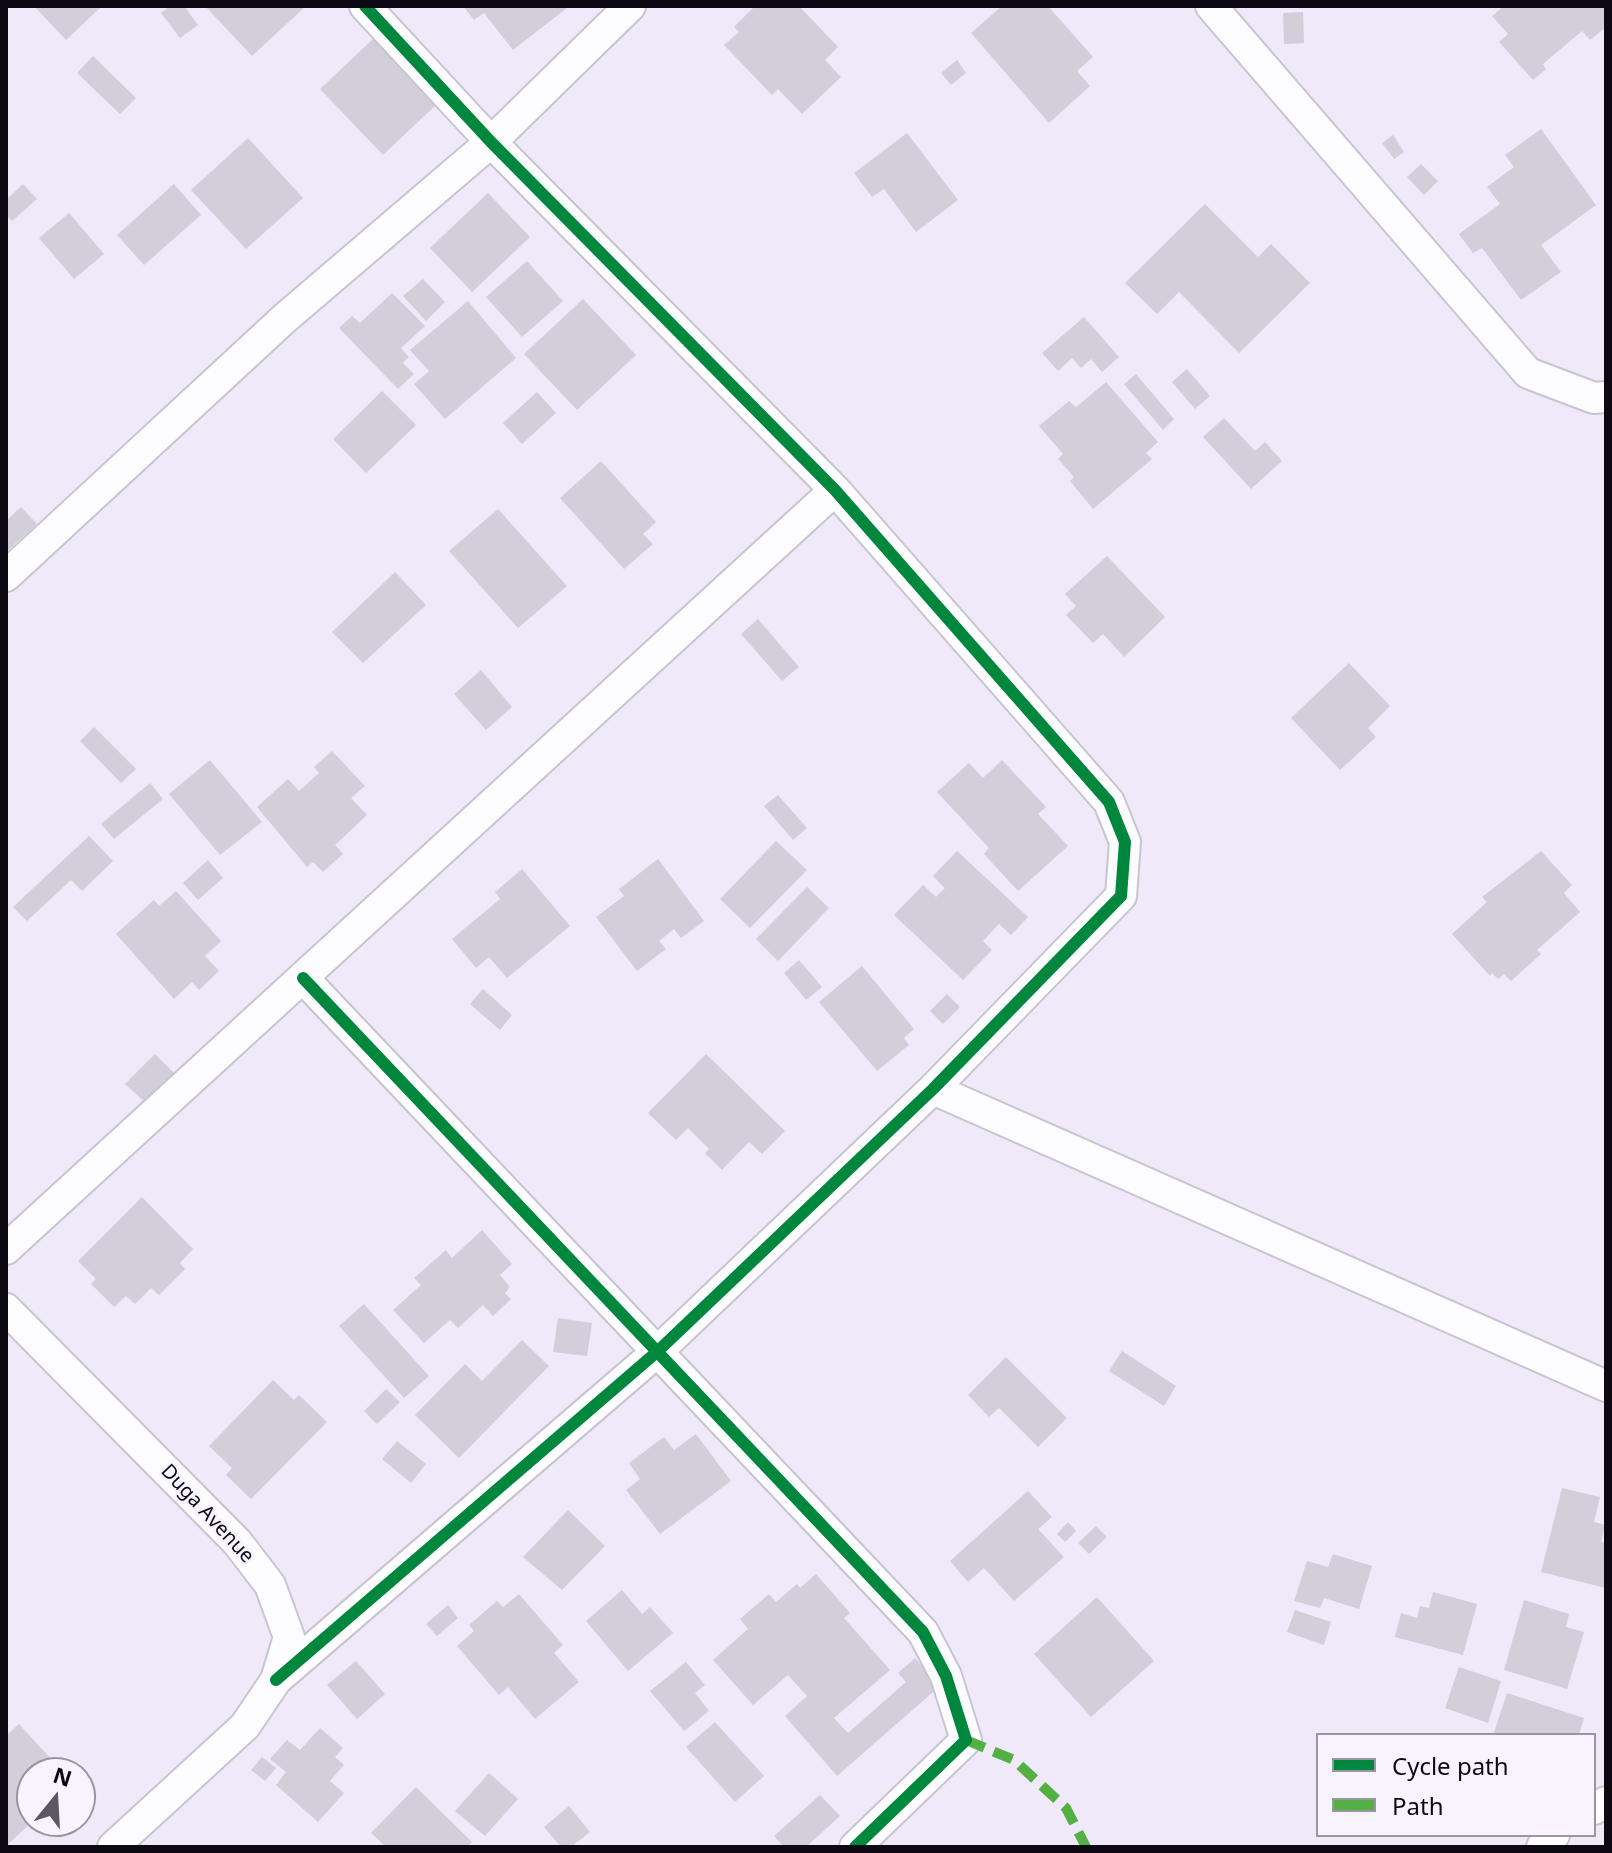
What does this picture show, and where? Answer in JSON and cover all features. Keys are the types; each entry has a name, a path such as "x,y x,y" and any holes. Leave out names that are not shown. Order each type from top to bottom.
{"street":[{"path":"276,1680 658,1351 933,1089 1121,896 1125,842 1109,802 835,490 491,142 365,6"},
{"path":"6,576 285,318 491,142 630,6"},
{"path":"1211,6 1528,373 1594,398 1606,397"},
{"path":"6,1249 835,490"},
{"path":"303,978 923,1632 946,1676 966,1740 855,1847"},
{"path":"933,1089 1606,1386"},
{"name":"Duga Avenue","path":"6,1309 237,1542 270,1585 289,1637 276,1680 245,1726 113,1847"}],"building":[{"path":"34,6 102,6 66,40"},
{"path":"170,6 184,6 198,25 180,38 161,13"},
{"path":"205,6 306,6 252,56"},
{"path":"463,6 567,8 513,50 484,13 474,20"},
{"path":"755,6 799,6 838,47 825,60 841,77 802,114 778,89 772,95 724,45 739,32 734,27"},
{"path":"1002,6 1048,6 1093,57 1077,71 1090,86 1049,123 971,33"},
{"path":"1504,6 1606,6 1606,27 1590,40 1582,31 1543,64 1546,69 1533,80 1499,42 1508,34 1492,16"},
{"path":"1303,12 1304,43 1284,44 1283,13"},
{"path":"374,38 437,104 383,155 320,89"},
{"path":"93,56 136,98 120,114 77,73"},
{"path":"957,60 966,73 951,85 941,73"},
{"path":"1541,129 1596,205 1541,245 1561,272 1521,300 1482,248 1473,253 1459,234 1500,204 1487,187 1514,167 1505,155"},
{"path":"907,133 958,200 916,232 884,189 872,197 854,173"},
{"path":"1393,135 1404,152 1394,159 1382,143"},
{"path":"248,138 303,198 246,249 191,190"},
{"path":"1421,164 1438,181 1424,195 1407,177"},
{"path":"23,184 37,199 12,221 6,215 6,200"},
{"path":"174,184 201,215 144,265 117,235"},
{"path":"488,193 530,237 472,292 430,248"},
{"path":"1205,204 1258,257 1271,244 1310,283 1239,353 1179,292 1157,314 1125,283"},
{"path":"69,213 104,254 74,279 39,238"},
{"path":"527,261 563,301 522,337 486,297"},
{"path":"423,279 445,302 426,321 403,296"},
{"path":"392,293 425,326 401,348 409,357 403,363 414,374 398,389 339,328 352,316 360,323"},
{"path":"583,299 636,355 577,410 524,354"},
{"path":"468,301 516,358 445,419 414,384 429,371 410,350"},
{"path":"1084,317 1119,357 1102,372 1091,359 1081,368 1072,358 1058,371 1042,353"},
{"path":"1187,369 1210,396 1195,409 1172,382"},
{"path":"1136,374 1174,419 1163,430 1124,384"},
{"path":"1106,382 1158,442 1146,453 1152,459 1093,509 1070,481 1074,477 1058,459 1063,454 1039,426 1069,401 1076,407"},
{"path":"382,391 416,425 366,473 333,439"},
{"path":"537,392 556,413 522,444 503,423"},
{"path":"1224,418 1255,451 1265,442 1282,461 1251,489 1203,437"},
{"path":"601,461 656,522 643,534 653,544 624,569 560,498"},
{"path":"21,507 37,524 6,552 6,521"},
{"path":"498,509 567,586 518,628 449,551"},
{"path":"1107,556 1165,617 1124,657 1103,634 1093,643 1066,615 1076,606 1065,594"},
{"path":"395,572 426,605 363,663 332,632"},
{"path":"758,619 799,667 782,681 741,634"},
{"path":"1349,663 1390,706 1368,728 1376,737 1340,770 1291,718"},
{"path":"481,670 512,707 486,730 454,694"},
{"path":"94,727 136,769 121,783 80,741"},
{"path":"332,751 365,786 351,798 367,815 335,845 343,854 323,872 313,862 307,867 257,807 288,779 299,791 319,773 314,767"},
{"path":"210,760 262,822 220,855 169,794"},
{"path":"1002,760 1046,807 1038,814 1068,846 1018,891 984,854 989,848 937,792 969,763 983,778"},
{"path":"150,783 163,799 114,839 101,824"},
{"path":"778,795 807,828 793,840 764,806"},
{"path":"89,836 113,861 82,891 71,880 27,921 13,907"},
{"path":"776,841 807,870 750,928 720,899"},
{"path":"957,851 1028,917 1011,935 999,924 983,941 992,950 963,980 894,915 923,885 936,897 945,888 933,876"},
{"path":"1541,851 1572,885 1564,893 1580,912 1537,950 1541,954 1511,981 1504,974 1498,979 1492,973 1490,976 1452,934 1487,902 1482,897"},
{"path":"658,859 704,921 681,938 674,929 659,941 666,949 637,971 596,917 624,896 619,889"},
{"path":"208,860 223,878 198,900 183,883"},
{"path":"522,869 570,926 507,978 489,957 476,968 452,939 500,899 495,892"},
{"path":"807,887 829,908 778,961 756,939"},
{"path":"176,891 221,941 205,956 219,971 199,990 192,982 174,999 116,934 154,900 159,906"},
{"path":"799,960 822,987 806,1000 784,973"},
{"path":"862,966 914,1029 904,1038 909,1045 877,1071 819,1002"},
{"path":"483,989 512,1015 500,1030 470,1004"},
{"path":"947,994 960,1007 943,1024 930,1011"},
{"path":"155,1054 175,1074 147,1104 125,1084"},
{"path":"706,1054 785,1131 762,1154 749,1142 722,1170 705,1153 709,1149 688,1128 676,1140 648,1113"},
{"path":"142,1197 193,1249 180,1263 185,1269 159,1295 151,1288 135,1304 126,1296 114,1307 91,1284 96,1279 78,1261"},
{"path":"482,1230 512,1264 500,1275 510,1287 505,1293 511,1299 493,1316 483,1305 458,1328 450,1320 424,1343 393,1310 421,1285 414,1278 446,1250 452,1258"},
{"path":"364,1304 429,1376 404,1398 339,1326"},
{"path":"558,1318 592,1323 587,1356 553,1352"},
{"path":"522,1340 549,1366 459,1458 415,1415 465,1364 482,1381"},
{"path":"1122,1351 1176,1386 1164,1406 1109,1371"},
{"path":"1006,1357 1067,1418 1038,1447 999,1408 989,1417 968,1395"},
{"path":"273,1380 294,1400 299,1395 327,1422 251,1499 226,1475 232,1468 209,1446"},
{"path":"386,1389 400,1402 377,1424 364,1411"},
{"path":"696,1434 731,1481 660,1534 626,1490 640,1479 629,1463 664,1437 674,1450"},
{"path":"397,1441 426,1464 411,1483 382,1459"},
{"path":"1562,1488 1600,1497 1594,1522 1605,1525 1601,1542 1606,1543 1606,1588 1541,1572"},
{"path":"1028,1491 1052,1517 1038,1529 1064,1557 1014,1601 984,1568 968,1582 950,1561"},
{"path":"568,1510 605,1546 562,1590 523,1557"},
{"path":"1068,1522 1076,1531 1065,1542 1057,1534"},
{"path":"1096,1526 1107,1537 1089,1554 1078,1543"},
{"path":"1333,1554 1372,1566 1359,1609 1324,1598 1320,1608 1294,1601 1307,1561 1328,1567"},
{"path":"816,1574 850,1613 844,1618 890,1670 834,1718 848,1733 906,1682 898,1673 915,1658 940,1686 837,1776 785,1716 807,1696 788,1675 753,1705 713,1660 748,1629 740,1619 769,1594 776,1602 797,1584 800,1588"},
{"path":"622,1590 642,1614 650,1607 673,1633 628,1671 586,1621"},
{"path":"1433,1592 1477,1604 1463,1655 1395,1637 1401,1613 1417,1618 1420,1606 1429,1608"},
{"path":"519,1594 563,1645 554,1653 579,1682 535,1719 508,1687 499,1695 457,1646 474,1631 469,1625 497,1601 503,1607"},
{"path":"1097,1597 1154,1661 1091,1717 1034,1654"},
{"path":"1524,1600 1569,1614 1566,1627 1584,1632 1567,1689 1504,1670"},
{"path":"448,1605 458,1618 437,1636 426,1624"},
{"path":"1295,1610 1331,1622 1324,1645 1287,1632"},
{"path":"356,1661 385,1694 357,1719 327,1685"},
{"path":"686,1662 705,1685 695,1693 709,1711 684,1731 650,1691"},
{"path":"1459,1667 1501,1681 1488,1723 1445,1708"},
{"path":"1507,1693 1584,1718 1580,1733 1494,1733"},
{"path":"715,1722 764,1776 735,1802 686,1747"},
{"path":"19,1724 49,1757 16,1757 16,1837 6,1846 6,1736"},
{"path":"320,1728 343,1748 335,1757 344,1765 330,1781 344,1793 318,1822 276,1785 286,1772 270,1759 287,1740 300,1750"},
{"path":"262,1757 276,1768 265,1781 251,1770"},
{"path":"489,1773 518,1799 485,1836 455,1811"},
{"path":"416,1787 472,1842 467,1847 386,1847 371,1833"},
{"path":"820,1795 840,1816 806,1847 784,1847 774,1836"},
{"path":"569,1806 590,1832 571,1847 561,1847 544,1827"}],"marked path":[{"path":"966,1740 1014,1760 1066,1808 1086,1847"}],"cycle path":[{"path":"276,1680 658,1351 933,1089 1121,896 1125,842 1109,802 835,490 491,142 365,6"},
{"path":"303,978 923,1632 946,1676 966,1740 855,1847"}]}
